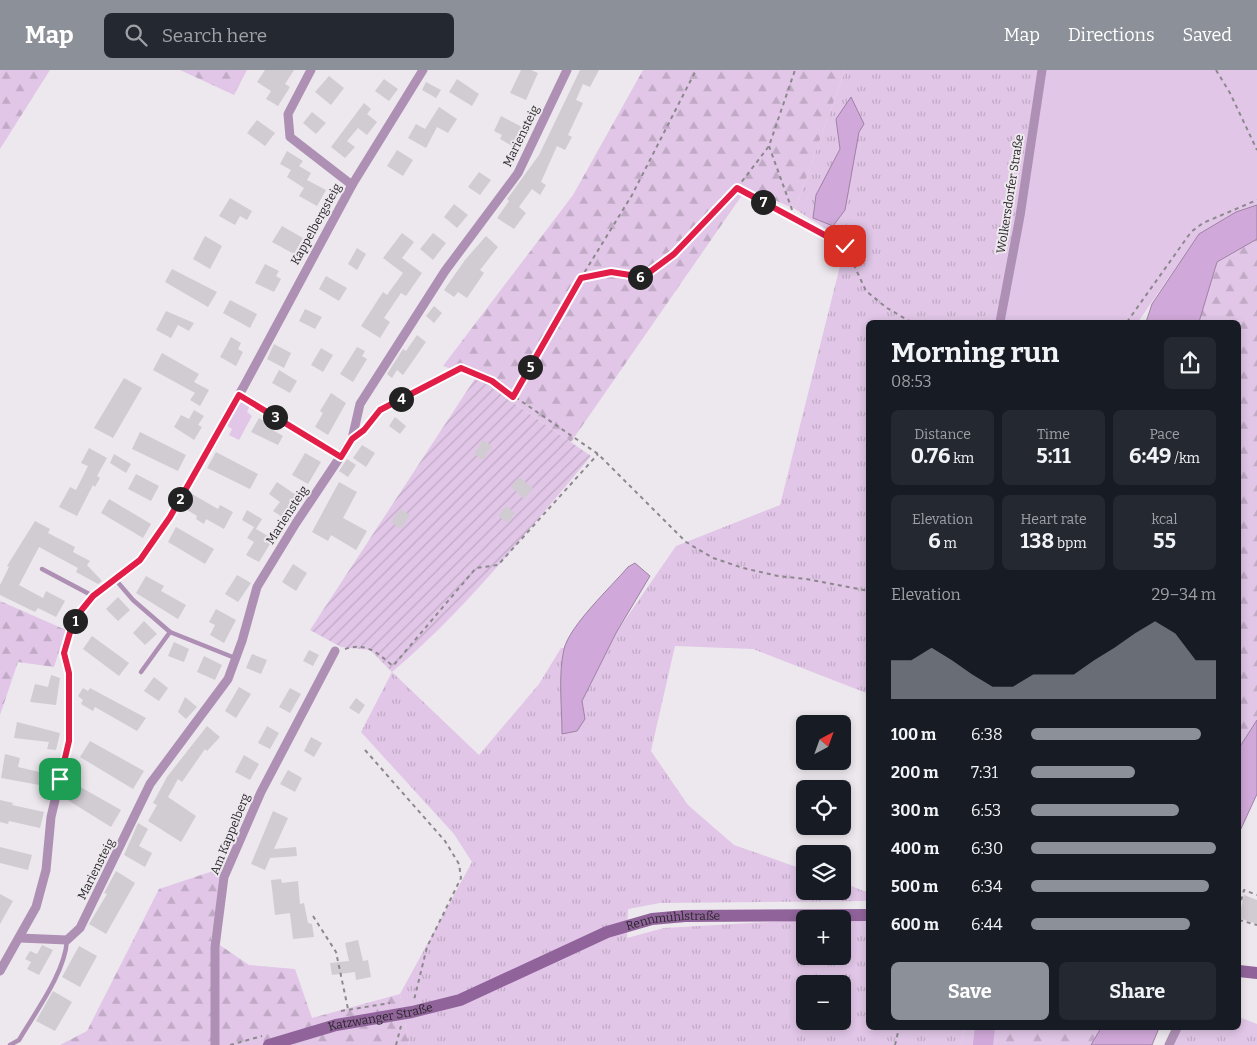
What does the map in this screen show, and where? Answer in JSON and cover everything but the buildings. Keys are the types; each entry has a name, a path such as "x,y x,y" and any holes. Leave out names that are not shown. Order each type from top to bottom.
{"main road":[{"name":"Rennmühlstraße","path":"491,987 607,932 652,919 685,916 866,915"},
{"path":"1241,971 1257,973"},
{"name":"Katzwanger Straße","path":"269,1045 336,1025 409,1012 460,1000 491,987"}],"street":[{"path":"311,70 288,114 290,137 352,185"},
{"name":"Kappelbergsteig","path":"0,972 36,907 46,870 51,818 69,741 69,673 64,653 71,629 80,612 93,596 140,560 170,517 239,395 352,185 423,70"},
{"name":"Mariensteig","path":"67,940 80,928 150,784 228,679 257,587 296,523 352,439 360,404 444,271 518,174 567,70"},
{"name":"Wolkersdorfer Straße","path":"1000,320 1020,216 1042,70"},
{"path":"239,395 341,457"},
{"name":"Am Kappelberg","path":"215,1045 215,947 224,877 261,792 336,651"},
{"path":"20,938 67,940"},
{"path":"1169,1045 1177,1030"}],"lane":[{"path":"42,569 93,596"},
{"path":"115,579 133,600 170,632 236,658"},
{"path":"141,672 170,632"},
{"path":"10,1045 19,1040 55,977 66,954 67,940"}],"path":[{"path":"513,397 581,278 632,195 696,70"},
{"path":"581,278 611,272 643,277 674,254 737,188 769,146 795,70"},
{"path":"1216,70 1230,93 1257,150"},
{"path":"769,146 794,218"},
{"path":"737,188 845,246 866,292 887,308 908,320"},
{"path":"1128,320 1192,232 1203,223 1257,200"},
{"path":"352,439 364,430 380,410 461,368 492,381 598,454 686,542 713,558 743,568 778,576 806,578 866,590"},
{"path":"336,651 354,646 372,648 393,666 476,568 498,565 598,454"},
{"path":"365,750 445,841 459,864 461,878 427,947 409,1012 396,1045"},
{"path":"1241,901 1244,890 1257,895"},
{"path":"313,916 336,952 348,1009"},
{"path":"1241,921 1257,925"},
{"path":"895,1045 899,1030"}],"green space":[{"path":"0,70 50,70 0,149"},
{"path":"180,70 247,70 234,95"},
{"path":"643,70 845,70 795,209 747,188 571,442 476,377 443,366 573,195"},
{"path":"845,70 1044,70 1002,320 866,320 866,693 753,649 675,646 651,751 688,805 734,845 796,867 796,900 851,900 851,886 866,892 866,901 660,903 628,909 627,938 664,928 796,921 796,965 851,965 851,920 866,919 866,1030 964,1030 961,1045 409,1045 400,994 472,862 454,834 361,732 392,672 479,755 539,684 561,648 564,648 561,690 562,733 577,731 585,719 582,701 616,633 676,546 780,505 846,242 795,209"},
{"path":"1044,70 1257,70 1257,205 1236,212 1199,234 1139,320 1002,320"},
{"path":"1257,239 1257,720 1241,745 1241,320 1200,320 1217,262"},
{"path":"476,377 591,456 496,568 420,648 392,672 370,650 341,647 310,630"},
{"path":"239,402 250,405 247,412 252,416 239,440 229,435 232,429 226,425"},
{"path":"0,601 66,630 54,667 18,662 0,715"},
{"path":"222,868 211,939 249,965 295,969 312,1018 400,994 409,1045 60,1045 87,1031 159,889"},
{"path":"1241,1018 1257,1024 1257,1045 1174,1045 1181,1030 1241,1030"},
{"path":"964,1030 1100,1030 1091,1045 961,1045"}],"shaded area":[{"path":"851,97 864,124 859,132 845,210 833,226 813,218 816,195 840,149 836,119"},
{"path":"1257,205 1257,239 1217,262 1200,320 1147,320 1152,304 1199,234 1236,212"},
{"path":"635,563 650,576 616,633 582,701 585,719 577,731 562,734 561,669 564,649 568,639 592,606 628,567"},
{"path":"1257,720 1257,794 1241,829 1241,745"},
{"path":"1100,1030 1158,1030 1152,1045 1091,1045"}],"waterway":[{"path":"983,1045 985,1030"}],"route":[{"path":"60,779 69,741 69,673 64,653 71,629 80,612 93,596 140,560 170,517 239,395 341,457 352,439 364,430 380,410 461,368 492,381 513,397 581,278 611,272 643,277 674,254 737,188 845,246"}]}
